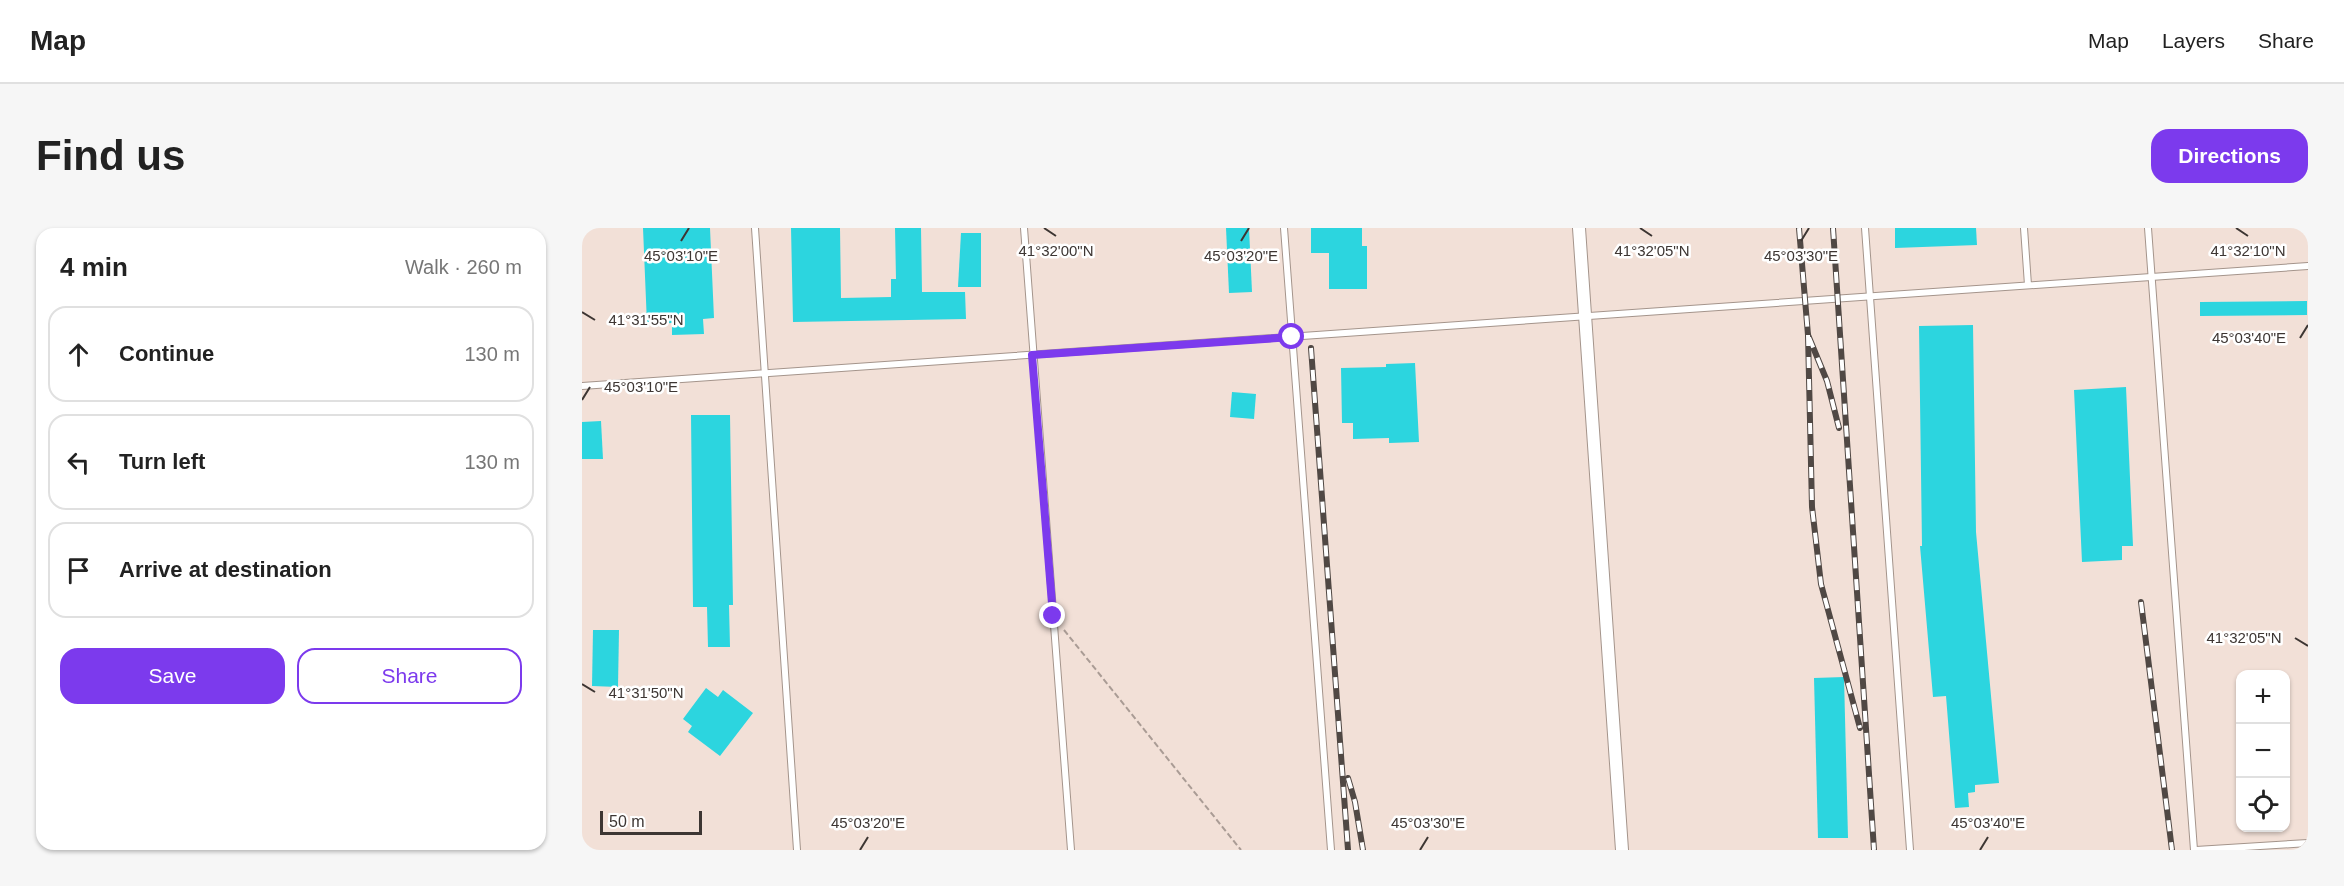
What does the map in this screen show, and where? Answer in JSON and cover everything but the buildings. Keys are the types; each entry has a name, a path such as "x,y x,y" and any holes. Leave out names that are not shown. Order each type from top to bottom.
{"street":[{"path":"1579,228 1622,850"}],"lane":[{"path":"754,228 797,850"},
{"path":"1024,228 1071,850"},
{"path":"1284,228 1331,850"},
{"path":"1865,228 1910,850"},
{"path":"2024,228 2028,285"},
{"path":"2148,228 2195,850 2308,843"},
{"path":"582,386 2308,266"}],"path":[{"path":"1053,616 1241,850"}],"railway":[{"path":"1799,228 1808,335 1827,381 1839,428"},
{"path":"1833,228 1874,850"},
{"path":"1808,335 1812,507 1821,584 1860,728"},
{"path":"1311,348 1348,850"},
{"path":"2141,602 2172,850"},
{"path":"1348,778 1355,802 1363,850"}],"route":[{"path":"1053,616 1032,355 1292,337"}]}
